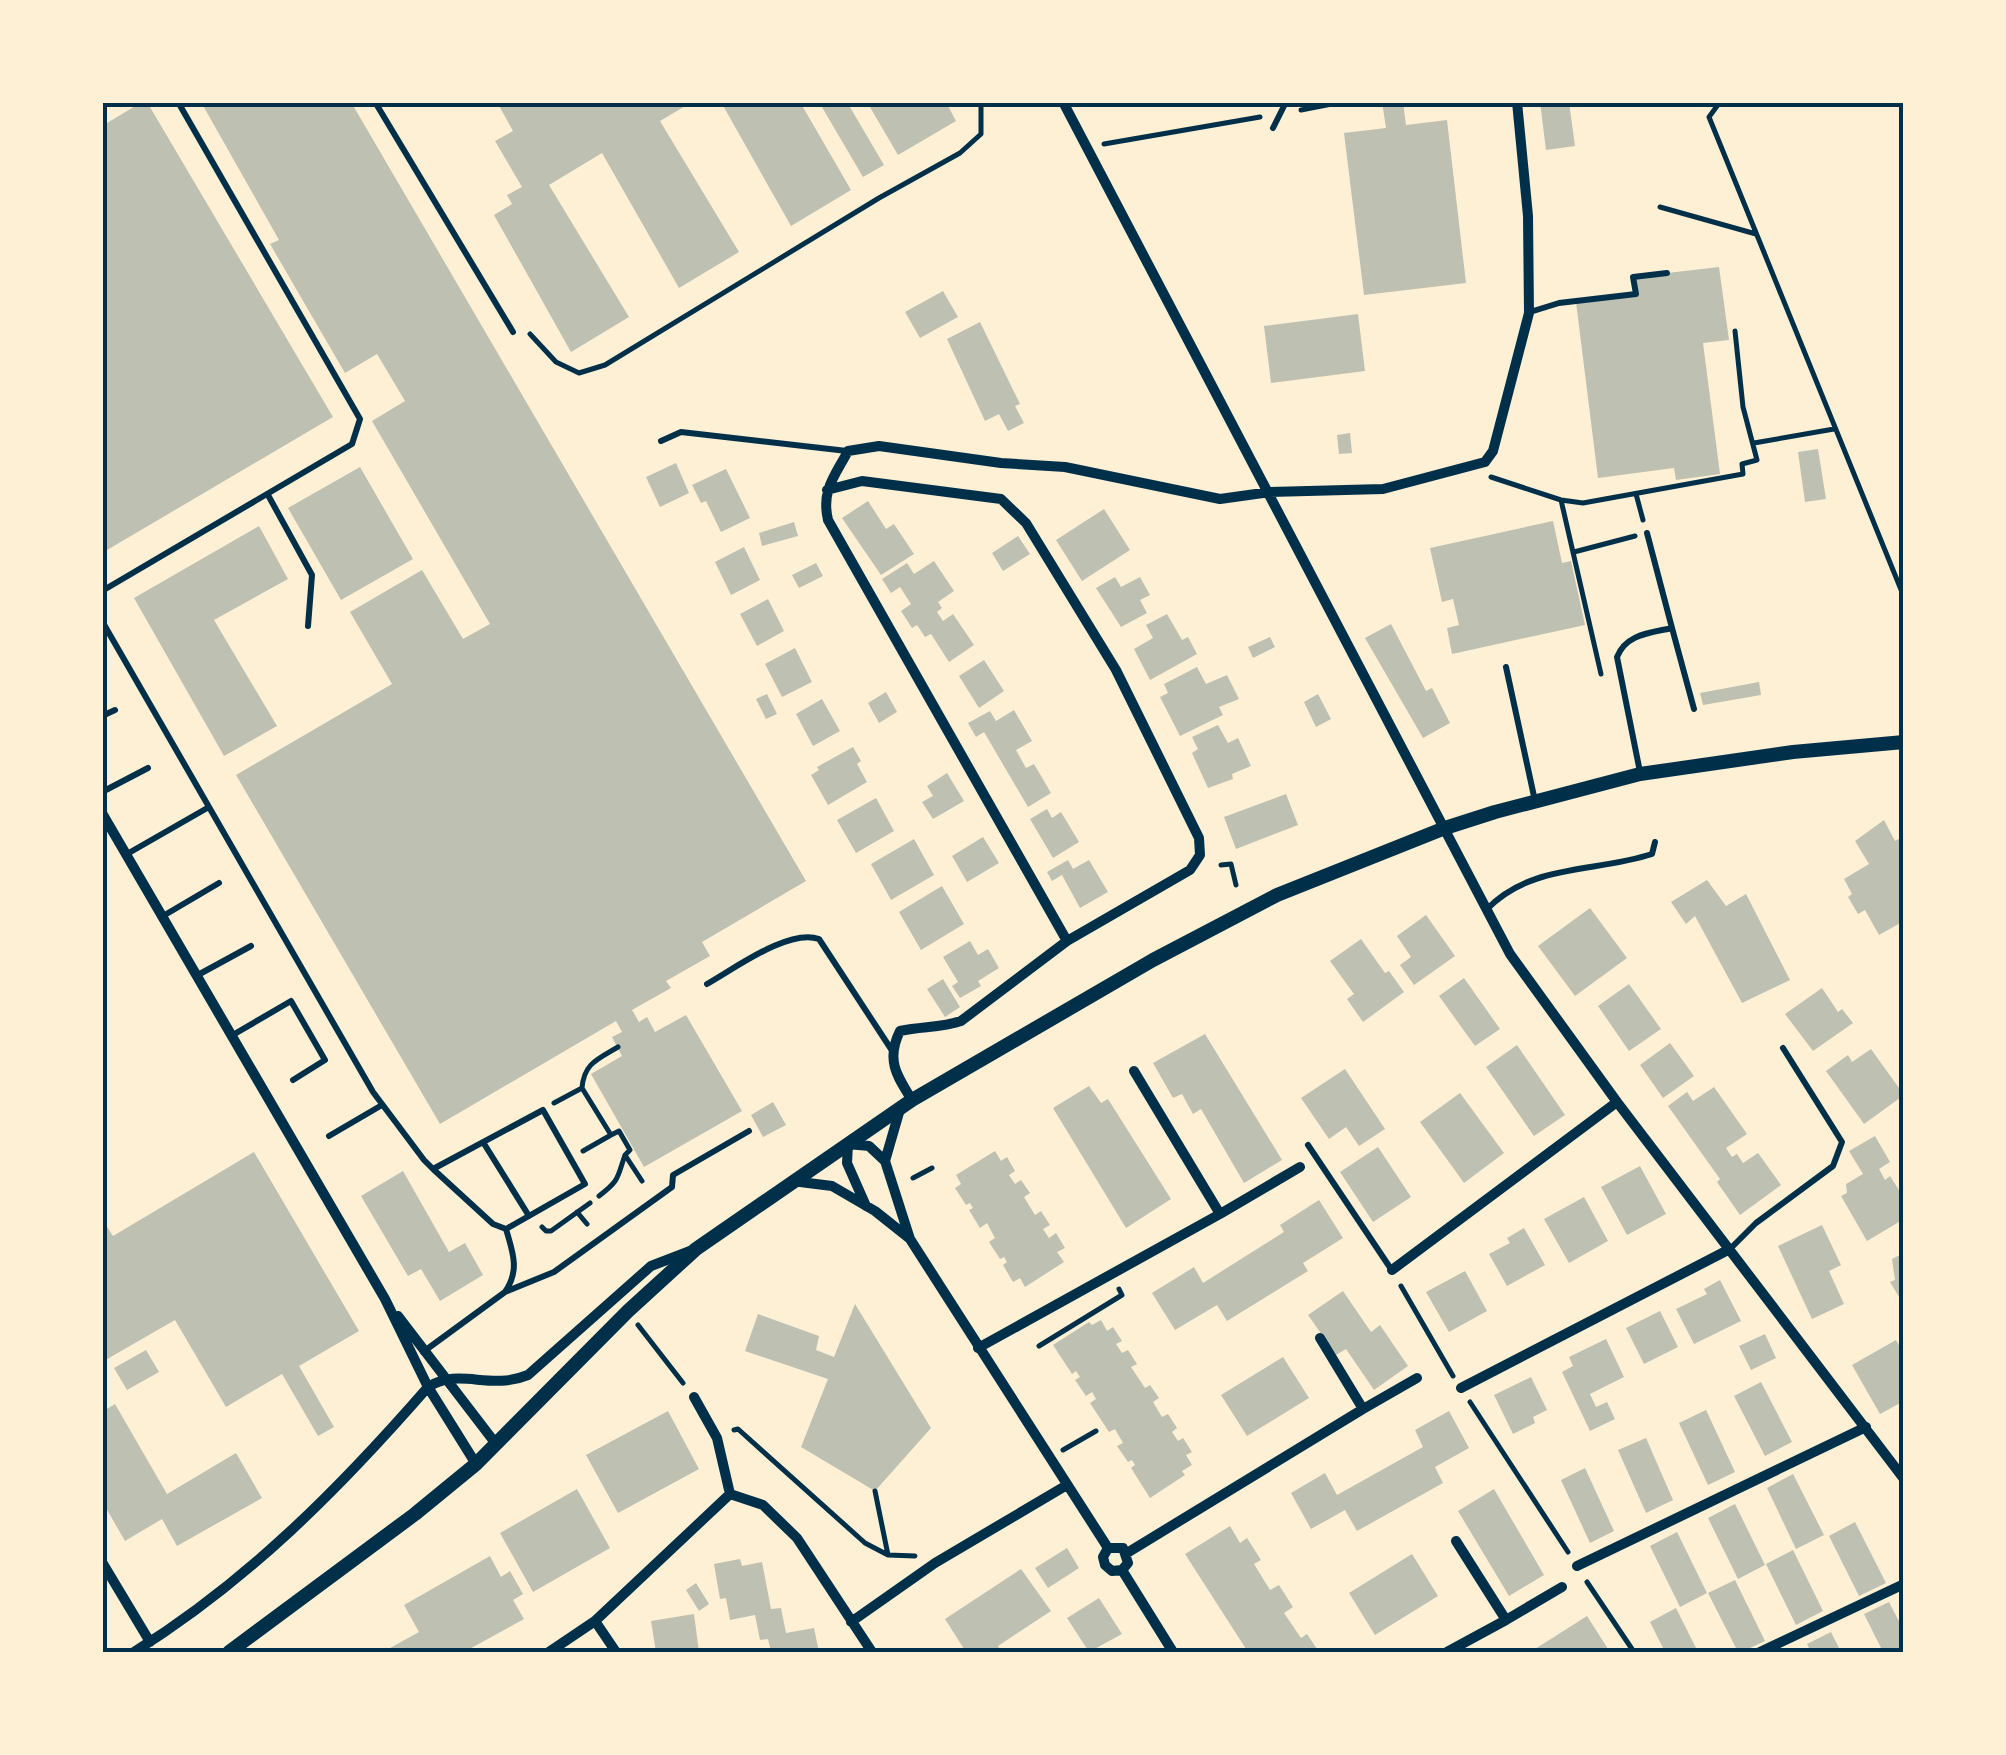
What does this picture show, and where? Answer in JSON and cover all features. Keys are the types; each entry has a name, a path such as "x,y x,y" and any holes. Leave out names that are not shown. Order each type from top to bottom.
{"street":[{"path":"1062,102 1510,954 1616,1102 1904,1479"},
{"path":"1067,941 828,520 824,502 827,490 848,451 879,446 1002,463 1065,467 1220,499 1270,492 1384,489 1486,462 1493,450 1529,312 1528,216 1516,102"},
{"path":"827,490 862,481 1001,498 1026,524 1116,670 1199,838 1200,855 1190,870 1067,941 961,1020 941,1028 922,1026 900,1031 891,1049 906,1104 885,1161"},
{"path":"229,1652 416,1514 476,1464 696,1248 906,1104 1153,960 1277,895 1445,828 1640,774 1792,752 1904,742"},
{"path":"102,813 384,1300 428,1387 476,1464"},
{"path":"1134,1071 1220,1214"},
{"path":"1392,1270 1616,1102"},
{"path":"848,1144 869,1146 885,1161 910,1239 1108,1548"},
{"path":"848,1144 847,1163 866,1206"},
{"path":"978,1348 1300,1166"},
{"path":"792,1181 832,1186 910,1239"},
{"path":"134,1652 228,1587 300,1525 428,1387 446,1377 510,1382 528,1375 608,1300 651,1266 696,1248"},
{"path":"1460,1388 1728,1250"},
{"path":"384,1300 496,1444"},
{"path":"1320,1338 1364,1409"},
{"path":"1127,1553 1417,1378"},
{"path":"694,1398 718,1438 730,1494"},
{"path":"1577,1566 1866,1426"},
{"path":"851,1622 935,1563 1066,1485"},
{"path":"548,1652 595,1621 730,1494"},
{"path":"730,1494 763,1505 797,1538 872,1652"},
{"path":"1456,1541 1506,1620"},
{"path":"1108,1548 1123,1548 1127,1553 1128,1563 1122,1570 1112,1571 1104,1565 1108,1548"},
{"path":"102,1562 150,1642"},
{"path":"1122,1570 1174,1652"},
{"path":"1760,1652 1904,1584"},
{"path":"1447,1652 1562,1586"},
{"path":"595,1621 616,1652"}],"lane":[{"path":"102,592 352,444 360,419 178,102"},
{"path":"375,102 513,332"},
{"path":"1273,128 1286,102"},
{"path":"1529,312 1559,303 1636,294 1633,277 1667,273"},
{"path":"661,441 681,432 848,451"},
{"path":"268,495 312,575 308,626"},
{"path":"1647,533 1694,709"},
{"path":"102,621 382,1105 434,1169 493,1224 506,1229"},
{"path":"1640,774 1617,656 1621,646 1632,638 1672,628"},
{"path":"1506,668 1536,802"},
{"path":"102,716 115,710"},
{"path":"102,792 148,768"},
{"path":"126,854 210,807"},
{"path":"1486,910 1499,896 1527,879 1562,870 1624,863 1652,854 1655,842"},
{"path":"162,916 219,883"},
{"path":"706,984 790,938 808,935 819,939 891,1049"},
{"path":"195,976 252,946"},
{"path":"230,1036 291,1001 324,1060 292,1080"},
{"path":"1728,1250 1756,1223 1832,1166 1842,1142 1783,1048"},
{"path":"328,1136 382,1105"},
{"path":"434,1169 543,1110 585,1184 506,1229"},
{"path":"413,1358 505,1292 554,1272 672,1187 673,1175 749,1131"},
{"path":"483,1142 529,1216"},
{"path":"1308,1145 1392,1270"},
{"path":"505,1292 514,1279 516,1261 506,1229"},
{"path":"102,1592 115,1582"}],"path":[{"path":"513,332 529,333 556,362 579,372 604,365 960,153 981,134 981,102"},
{"path":"1088,147 1342,102"},
{"path":"1720,102 1709,118 1904,596"},
{"path":"1660,206 1756,234"},
{"path":"1469,469 1561,500 1583,503 1743,474 1742,464 1758,460 1743,407 1735,331"},
{"path":"1754,442 1834,429"},
{"path":"1574,552 1647,533 1636,494"},
{"path":"1561,500 1602,680"},
{"path":"1221,866 1231,864 1236,885"},
{"path":"611,1135 582,1088 583,1072 588,1064 618,1047"},
{"path":"543,1110 582,1088"},
{"path":"570,1159 618,1132 630,1150 625,1155 642,1181"},
{"path":"912,1178 932,1168"},
{"path":"577,1212 587,1224"},
{"path":"1392,1270 1460,1388 1634,1652"},
{"path":"1040,1346 1122,1295 1110,1274"},
{"path":"628,1311 694,1398"},
{"path":"718,1438 738,1428 865,1542 888,1555 912,1554 935,1563"},
{"path":"875,1491 888,1555"}],"building":[{"path":"147,102 333,417 102,553 102,126"},
{"path":"201,102 351,102 806,881 702,942 710,956 666,981 671,988 632,1010 639,1022 647,1017 655,1032 686,1015 742,1111 644,1167 591,1074 622,1056 612,1037 622,1032 616,1021 440,1124 236,775 392,684 350,612 422,570 463,639 490,624 372,421 405,401 377,354 345,373 270,244 279,240"},
{"path":"497,102 692,102 660,121 739,252 679,288 602,153 549,185 629,317 571,352 494,215 512,204 507,195 522,187 495,141 513,131"},
{"path":"721,102 800,102 851,190 791,226"},
{"path":"819,102 847,102 884,165 863,177"},
{"path":"867,102 946,102 956,121 898,155"},
{"path":"1382,102 1403,102 1406,125 1447,120 1466,283 1364,295 1344,133 1386,128"},
{"path":"1540,102 1569,102 1575,146 1546,150"},
{"path":"1719,267 1729,340 1703,343 1720,474 1676,480 1674,468 1598,478 1576,302 1636,294 1633,277"},
{"path":"943,291 958,317 920,338 905,312"},
{"path":"1358,314 1365,371 1271,383 1264,326"},
{"path":"980,322 1020,404 1015,406 1024,423 1008,431 999,414 985,421 947,339"},
{"path":"1350,433 1352,453 1339,454 1337,435"},
{"path":"1818,449 1826,499 1805,502 1798,452"},
{"path":"676,463 689,493 660,507 646,477"},
{"path":"360,467 413,559 341,600 288,508"},
{"path":"726,469 750,518 721,532 706,501 701,503 692,485"},
{"path":"868,501 886,529 894,524 914,554 881,575 842,518"},
{"path":"1104,509 1130,550 1082,581 1056,540"},
{"path":"1553,521 1562,563 1571,561 1585,625 1452,654 1447,628 1459,625 1453,599 1442,602 1430,548"},
{"path":"794,522 798,536 762,546 759,533"},
{"path":"259,526 288,579 214,620 277,726 224,756 134,598"},
{"path":"1018,536 1030,554 1003,571 992,553"},
{"path":"744,547 760,580 731,595 715,562"},
{"path":"934,561 954,591 938,602 942,608 937,612 943,621 953,614 974,645 949,662 931,634 925,637 917,625 912,628 901,611 911,604 900,587 891,593 882,579 907,563 914,574"},
{"path":"816,563 823,576 799,588 792,575"},
{"path":"1115,577 1121,587 1140,577 1150,595 1140,600 1147,613 1121,627 1096,588"},
{"path":"768,599 784,631 757,646 740,614"},
{"path":"1167,614 1182,640 1188,637 1197,654 1150,680 1134,649 1153,638 1146,625"},
{"path":"1391,624 1426,691 1432,688 1450,723 1423,738 1365,638"},
{"path":"1270,637 1275,647 1253,658 1248,647"},
{"path":"795,648 812,682 782,697 765,664"},
{"path":"984,660 1004,691 979,708 959,676"},
{"path":"1197,667 1206,684 1227,675 1239,699 1219,707 1223,715 1180,736 1160,697 1168,693 1164,684"},
{"path":"1759,682 1761,695 1703,705 1700,693"},
{"path":"886,692 897,712 879,723 868,703"},
{"path":"767,694 777,714 766,719 756,699"},
{"path":"1318,694 1331,719 1316,727 1304,702"},
{"path":"822,699 840,731 813,746 796,714"},
{"path":"1014,710 1032,741 1016,750 1026,768 1034,764 1051,793 1028,807 984,732 976,737 968,723 990,711 996,721"},
{"path":"1218,725 1228,743 1238,738 1251,766 1232,774 1233,779 1208,788 1192,753 1198,749 1192,737"},
{"path":"853,747 867,782 828,805 811,775 819,770 817,767"},
{"path":"947,773 964,801 933,819 922,802 933,796 927,786"},
{"path":"1286,794 1298,825 1236,849 1224,817"},
{"path":"876,798 894,831 856,853 837,820"},
{"path":"1047,809 1052,818 1061,812 1079,842 1053,858 1030,819"},
{"path":"1884,820 1895,841 1902,837 1904,840 1904,921 1879,935 1865,910 1858,914 1844,879 1869,864 1855,841"},
{"path":"983,837 999,863 967,882 952,856"},
{"path":"914,839 934,875 891,900 871,864"},
{"path":"1068,860 1073,869 1089,860 1108,892 1080,908 1062,875 1052,881 1047,872"},
{"path":"1707,880 1726,906 1746,894 1790,980 1742,1003 1695,916 1686,924 1671,902"},
{"path":"942,886 964,924 921,950 899,912"},
{"path":"1590,908 1627,958 1575,996 1538,946"},
{"path":"1426,915 1455,956 1414,985 1400,965 1411,957 1397,936"},
{"path":"1361,939 1404,992 1363,1022 1347,999 1354,994 1330,961"},
{"path":"970,941 978,955 988,949 999,968 978,981 981,986 960,998 952,986 958,982 943,957"},
{"path":"1464,978 1500,1029 1475,1046 1439,996"},
{"path":"943,979 960,1007 945,1017 927,989"},
{"path":"1629,984 1661,1029 1629,1051 1598,1006"},
{"path":"1822,988 1838,1012 1842,1009 1853,1023 1813,1051 1785,1014"},
{"path":"1205,1034 1282,1160 1244,1183 1201,1109 1193,1114 1182,1094 1173,1098 1153,1063"},
{"path":"1670,1043 1694,1076 1663,1098 1640,1065"},
{"path":"1517,1045 1565,1115 1534,1136 1486,1067"},
{"path":"1871,1049 1904,1095 1864,1124 1826,1071 1848,1055 1852,1062"},
{"path":"1345,1069 1385,1129 1359,1146 1346,1127 1329,1139 1301,1098"},
{"path":"1089,1086 1101,1103 1108,1099 1171,1199 1126,1228 1053,1108"},
{"path":"1714,1087 1747,1134 1726,1148 1732,1157 1737,1154 1743,1163 1758,1153 1781,1185 1740,1215 1717,1182 1720,1179 1668,1106 1687,1092 1693,1101"},
{"path":"1460,1093 1504,1153 1464,1183 1420,1122"},
{"path":"773,1102 786,1125 763,1137 751,1115"},
{"path":"1875,1136 1890,1162 1879,1169 1885,1180 1890,1176 1904,1198 1904,1219 1867,1241 1841,1196 1847,1193 1846,1184 1863,1174 1849,1151"},
{"path":"1378,1147 1411,1197 1373,1222 1340,1172"},
{"path":"995,1151 1001,1161 1007,1157 1015,1171 1009,1175 1015,1184 1021,1180 1030,1193 1024,1197 1035,1215 1041,1211 1050,1225 1043,1229 1049,1238 1056,1233 1065,1248 1057,1252 1064,1262 1025,1287 1020,1278 1013,1282 1003,1265 1007,1262 1004,1257 1000,1259 989,1242 995,1238 987,1223 980,1228 969,1210 973,1208 970,1203 966,1205 955,1188 961,1184 956,1175"},
{"path":"254,1152 359,1331 299,1366 334,1427 318,1436 282,1374 226,1407 175,1320 102,1362 102,1219 113,1236"},
{"path":"1640,1166 1666,1214 1627,1235 1601,1187"},
{"path":"403,1171 449,1252 465,1243 483,1275 440,1301 421,1269 408,1276 361,1196"},
{"path":"1584,1197 1608,1241 1569,1263 1544,1219"},
{"path":"1319,1200 1343,1238 1303,1263 1308,1271 1227,1321 1217,1305 1175,1330 1152,1293 1194,1267 1203,1283 1284,1232 1280,1225"},
{"path":"1822,1225 1841,1265 1829,1271 1844,1304 1812,1319 1778,1246"},
{"path":"1524,1228 1545,1265 1507,1286 1489,1254 1510,1243 1507,1238"},
{"path":"1904,1253 1904,1305 1890,1282 1895,1280 1892,1259"},
{"path":"1465,1271 1487,1311 1449,1332 1426,1292"},
{"path":"1720,1280 1741,1321 1694,1344 1676,1309 1707,1294 1704,1289"},
{"path":"1343,1291 1371,1332 1380,1325 1408,1366 1374,1390 1346,1349 1336,1355 1308,1315"},
{"path":"855,1304 931,1428 875,1491 801,1447 828,1379 745,1351 758,1314 819,1336 816,1350 834,1357"},
{"path":"1660,1311 1678,1347 1644,1364 1626,1328"},
{"path":"1101,1320 1107,1331 1113,1327 1122,1341 1116,1344 1122,1353 1128,1350 1137,1364 1131,1367 1145,1388 1150,1385 1159,1398 1153,1402 1162,1417 1168,1414 1177,1428 1172,1432 1178,1441 1183,1438 1192,1452 1186,1455 1192,1465 1182,1471 1185,1475 1150,1498 1131,1468 1135,1465 1132,1460 1128,1462 1117,1446 1123,1443 1115,1429 1109,1432 1090,1403 1096,1399 1092,1392 1086,1396 1075,1380 1080,1377 1076,1371 1072,1374 1053,1345 1089,1322 1092,1325"},
{"path":"1765,1334 1776,1358 1751,1370 1739,1346"},
{"path":"1606,1339 1624,1377 1590,1394 1596,1407 1607,1402 1615,1419 1590,1431 1562,1372 1573,1366 1569,1357"},
{"path":"1896,1340 1904,1354 1904,1401 1880,1414 1852,1365"},
{"path":"146,1350 159,1372 127,1390 114,1368"},
{"path":"1283,1357 1309,1398 1247,1436 1221,1395"},
{"path":"1531,1377 1547,1410 1533,1417 1535,1423 1513,1434 1494,1395"},
{"path":"1761,1382 1792,1442 1765,1456 1734,1396"},
{"path":"115,1404 167,1494 236,1453 262,1498 177,1546 162,1519 125,1541 102,1501 102,1412"},
{"path":"1706,1410 1735,1472 1708,1485 1679,1423"},
{"path":"668,1411 699,1469 618,1513 586,1455"},
{"path":"1449,1411 1469,1448 1435,1467 1443,1483 1357,1531 1345,1510 1311,1529 1291,1493 1325,1473 1337,1495 1423,1447 1415,1430"},
{"path":"1646,1438 1673,1500 1646,1513 1618,1450"},
{"path":"1585,1468 1614,1531 1590,1543 1561,1480"},
{"path":"1793,1474 1824,1535 1796,1549 1767,1488"},
{"path":"577,1489 610,1548 533,1592 500,1533"},
{"path":"1494,1489 1544,1575 1509,1596 1458,1511"},
{"path":"1735,1504 1765,1565 1738,1579 1708,1518"},
{"path":"1855,1522 1886,1583 1859,1596 1829,1536"},
{"path":"1230,1526 1240,1543 1247,1538 1261,1560 1254,1564 1270,1590 1279,1585 1293,1607 1284,1613 1301,1638 1307,1634 1319,1652 1248,1652 1185,1554"},
{"path":"1677,1532 1707,1593 1680,1607 1650,1546"},
{"path":"1067,1548 1079,1568 1048,1588 1035,1568"},
{"path":"1793,1550 1823,1611 1796,1625 1766,1564"},
{"path":"1412,1554 1438,1596 1375,1635 1349,1593"},
{"path":"490,1556 501,1577 510,1571 523,1594 513,1600 524,1619 464,1652 393,1652 390,1648 419,1632 404,1605"},
{"path":"740,1559 742,1566 762,1562 771,1609 781,1608 786,1633 814,1628 819,1652 771,1652 768,1639 760,1640 755,1615 730,1620 726,1598 720,1599 714,1564"},
{"path":"1021,1569 1051,1611 998,1646 1002,1652 966,1652 945,1619"},
{"path":"1735,1580 1765,1641 1741,1652 1708,1593"},
{"path":"696,1583 709,1604 699,1611 686,1590"},
{"path":"1099,1598 1122,1634 1089,1652 1067,1618"},
{"path":"1889,1602 1904,1631 1904,1652 1883,1652 1864,1614"},
{"path":"1676,1608 1698,1652 1665,1652 1650,1622"},
{"path":"694,1614 699,1652 656,1652 651,1621"},
{"path":"1587,1616 1610,1652 1530,1652 1554,1637"},
{"path":"1831,1632 1841,1652 1811,1652 1807,1644"}]}
